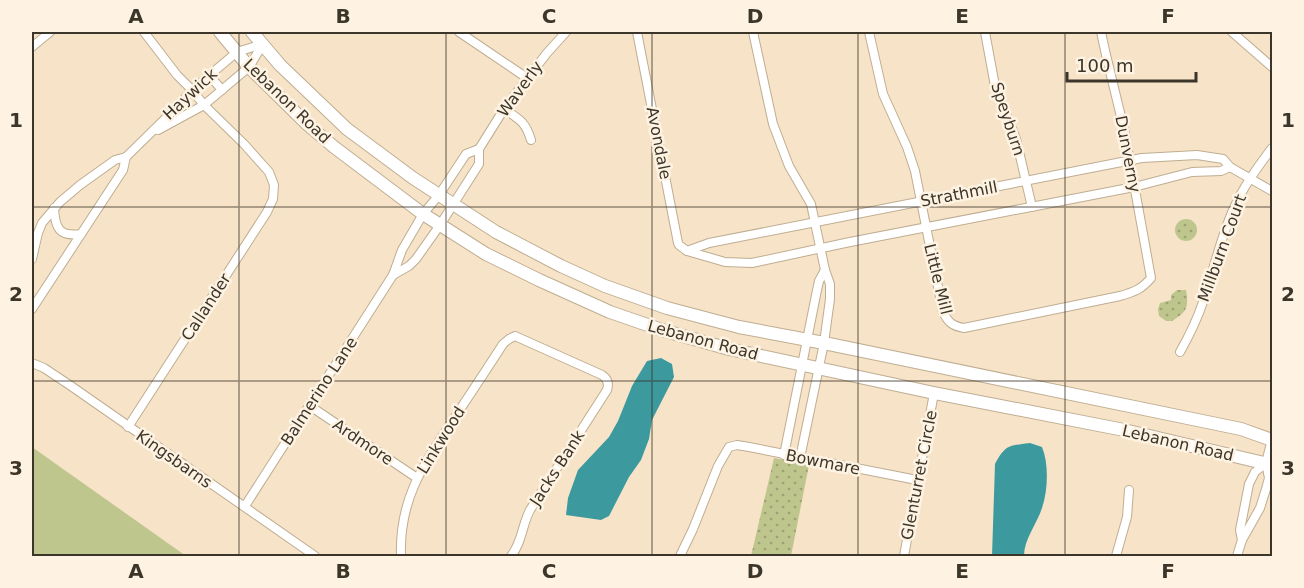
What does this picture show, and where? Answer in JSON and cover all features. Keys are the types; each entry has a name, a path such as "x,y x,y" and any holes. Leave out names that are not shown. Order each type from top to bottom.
{"main road":[{"name":"Lebanon Road","path":"220,32 249,67 292,110 334,147 423,214 468,243 514,268 610,312 705,343 818,369 1124,430 1269,464"},
{"name":"Lebanon Road","path":"252,32 280,65 347,129 413,178 496,232 605,286 667,308 739,327 1241,429 1272,440"}],"street":[{"path":"32,47 50,32"},
{"path":"144,32 177,75 204,105"},
{"path":"459,32 527,78"},
{"name":"Waverly","path":"454,204 480,164 479,149 504,109 566,32"},
{"name":"Avondale","path":"637,32 678,243 687,251"},
{"path":"753,32 773,124 789,166 811,204 830,284 824,343 800,458"},
{"name":"Little Mill","path":"869,32 883,94 912,159 943,312 953,326 964,328 1120,296 1138,291 1151,278"},
{"name":"Speyburn","path":"985,32 995,86 1016,139 1032,207"},
{"name":"Dunverny","path":"1101,32 1124,129 1151,278"},
{"path":"1232,32 1272,67"},
{"name":"Haywick","path":"147,137 204,105 249,67 263,45"},
{"name":"Haywick","path":"32,259 42,223 54,208 80,185 115,160 126,157 192,90 237,52 263,45"},
{"path":"209,75 222,90"},
{"name":"Callander","path":"128,426 267,212 273,199 274,185 269,171 204,105"},
{"path":"504,109 523,122 531,140"},
{"name":"Millburn Court","path":"1180,352 1194,327 1232,211 1244,187 1272,148"},
{"name":"Waverly","path":"439,195 466,154 479,149"},
{"name":"Strathmill","path":"687,251 709,243 1142,158 1197,154 1223,159 1230,166 1272,191"},
{"name":"Haywick","path":"32,306 123,170 126,157"},
{"name":"Strathmill","path":"687,251 725,262 752,263 1134,187 1192,172 1221,171 1230,166"},
{"name":"Balmerino Lane","path":"244,506 393,275 402,250 423,214 439,195"},
{"name":"Balmerino Lane","path":"393,275 416,259 454,204"},
{"path":"54,208 58,229 72,236 81,234"},
{"path":"784,455 819,281 825,270"},
{"name":"Jacks Bank","path":"512,556 518,546 530,510 607,390 608,381 602,375 548,352 520,337 513,337"},
{"name":"Linkwood","path":"400,556 405,513 424,464 503,344 513,337"},
{"name":"Kingsbarns","path":"32,363 44,368 315,556"},
{"name":"Glenturret Circle","path":"904,556 934,393"},
{"name":"Ardmore","path":"310,406 417,478"},
{"path":"1237,556 1242,540 1260,508 1266,489 1272,440"},
{"name":"Bowmare","path":"682,556 718,466 729,447 737,445 749,447 917,480"},
{"path":"1242,540 1240,530 1249,484 1256,472 1269,464"},
{"path":"1116,556 1127,518 1129,490"}],"green space":[{"path":"1186,219 1194,222 1197,230 1194,238 1186,241 1178,238 1175,230 1178,222"},
{"path":"1177,290 1186,290 1186,308 1172,321 1166,321 1159,316 1160,303 1171,300 1171,295"},
{"path":"32,447 186,556 32,556"},
{"path":"774,458 809,465 791,556 751,556"}],"water":[{"path":"661,358 672,364 674,377 652,420 649,439 641,460 629,477 609,516 601,520 566,515 568,498 578,470 609,437 632,386 647,361"},
{"path":"1030,443 1042,447 1046,461 1046,485 1042,508 1026,544 1024,556 992,556 995,464 1005,449"}]}
